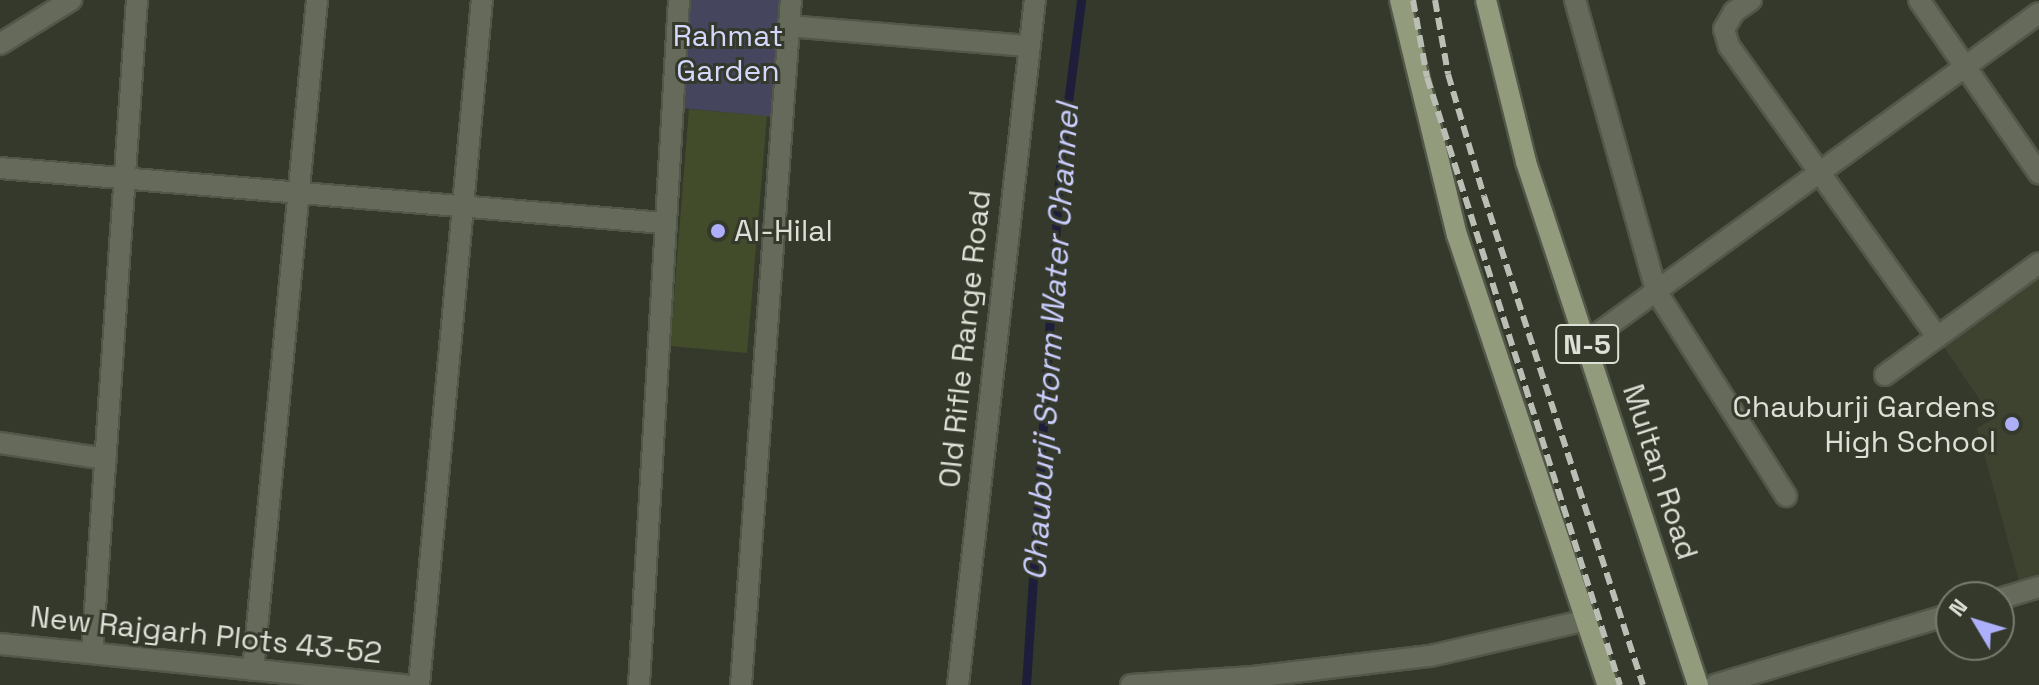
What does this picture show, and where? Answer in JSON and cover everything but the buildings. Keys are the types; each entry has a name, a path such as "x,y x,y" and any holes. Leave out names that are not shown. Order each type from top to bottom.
{"main road":[{"path":"1400,0 1457,235 1608,685"},
{"name":"Multan Road","path":"1486,0 1526,162 1698,685"}],"street":[{"path":"0,44 71,0"},
{"path":"92,653 128,178 137,0"},
{"path":"253,670 302,193 317,0"},
{"path":"419,685 482,0"},
{"path":"639,685 663,223 679,0"},
{"path":"741,685 791,0"},
{"name":"Old Rifle Range Road","path":"958,685 1035,0"},
{"path":"1575,0 1656,291 1786,496"},
{"path":"1751,0 1734,12 1724,29 1729,46 1937,337"},
{"path":"1919,0 2039,173"},
{"path":"1586,342 2039,13"},
{"path":"789,26 1029,46"},
{"path":"0,168 463,203 663,223"},
{"path":"1885,375 2039,263"},
{"path":"0,443 106,459"},
{"path":"2015,594 2039,587"},
{"path":"1715,685 1935,619"},
{"path":"1131,685 1253,677 1430,656 1587,620"},
{"name":"New Rajgarh Plots 43-52","path":"0,644 405,685"}],"shaded area":[{"name":"Chauburji Gardens High School","path":"2039,263 2039,587 2022,592 1977,428 1993,419 1937,337"}],"green space":[{"name":"Rahmat Garden","path":"679,0 786,0 775,117 671,107"}],"waterway":[{"name":"Chauburji Storm Water Channel","path":"1026,685 1060,165 1081,0"}],"railway":[{"path":"1413,0 1427,77 1620,685"},
{"path":"1435,0 1448,74 1484,196 1643,685"}],"place":[{"name":"Al-Hilal","path":"718,231"},
{"name":"Chauburji Gardens High School","path":"2012,424"}]}
